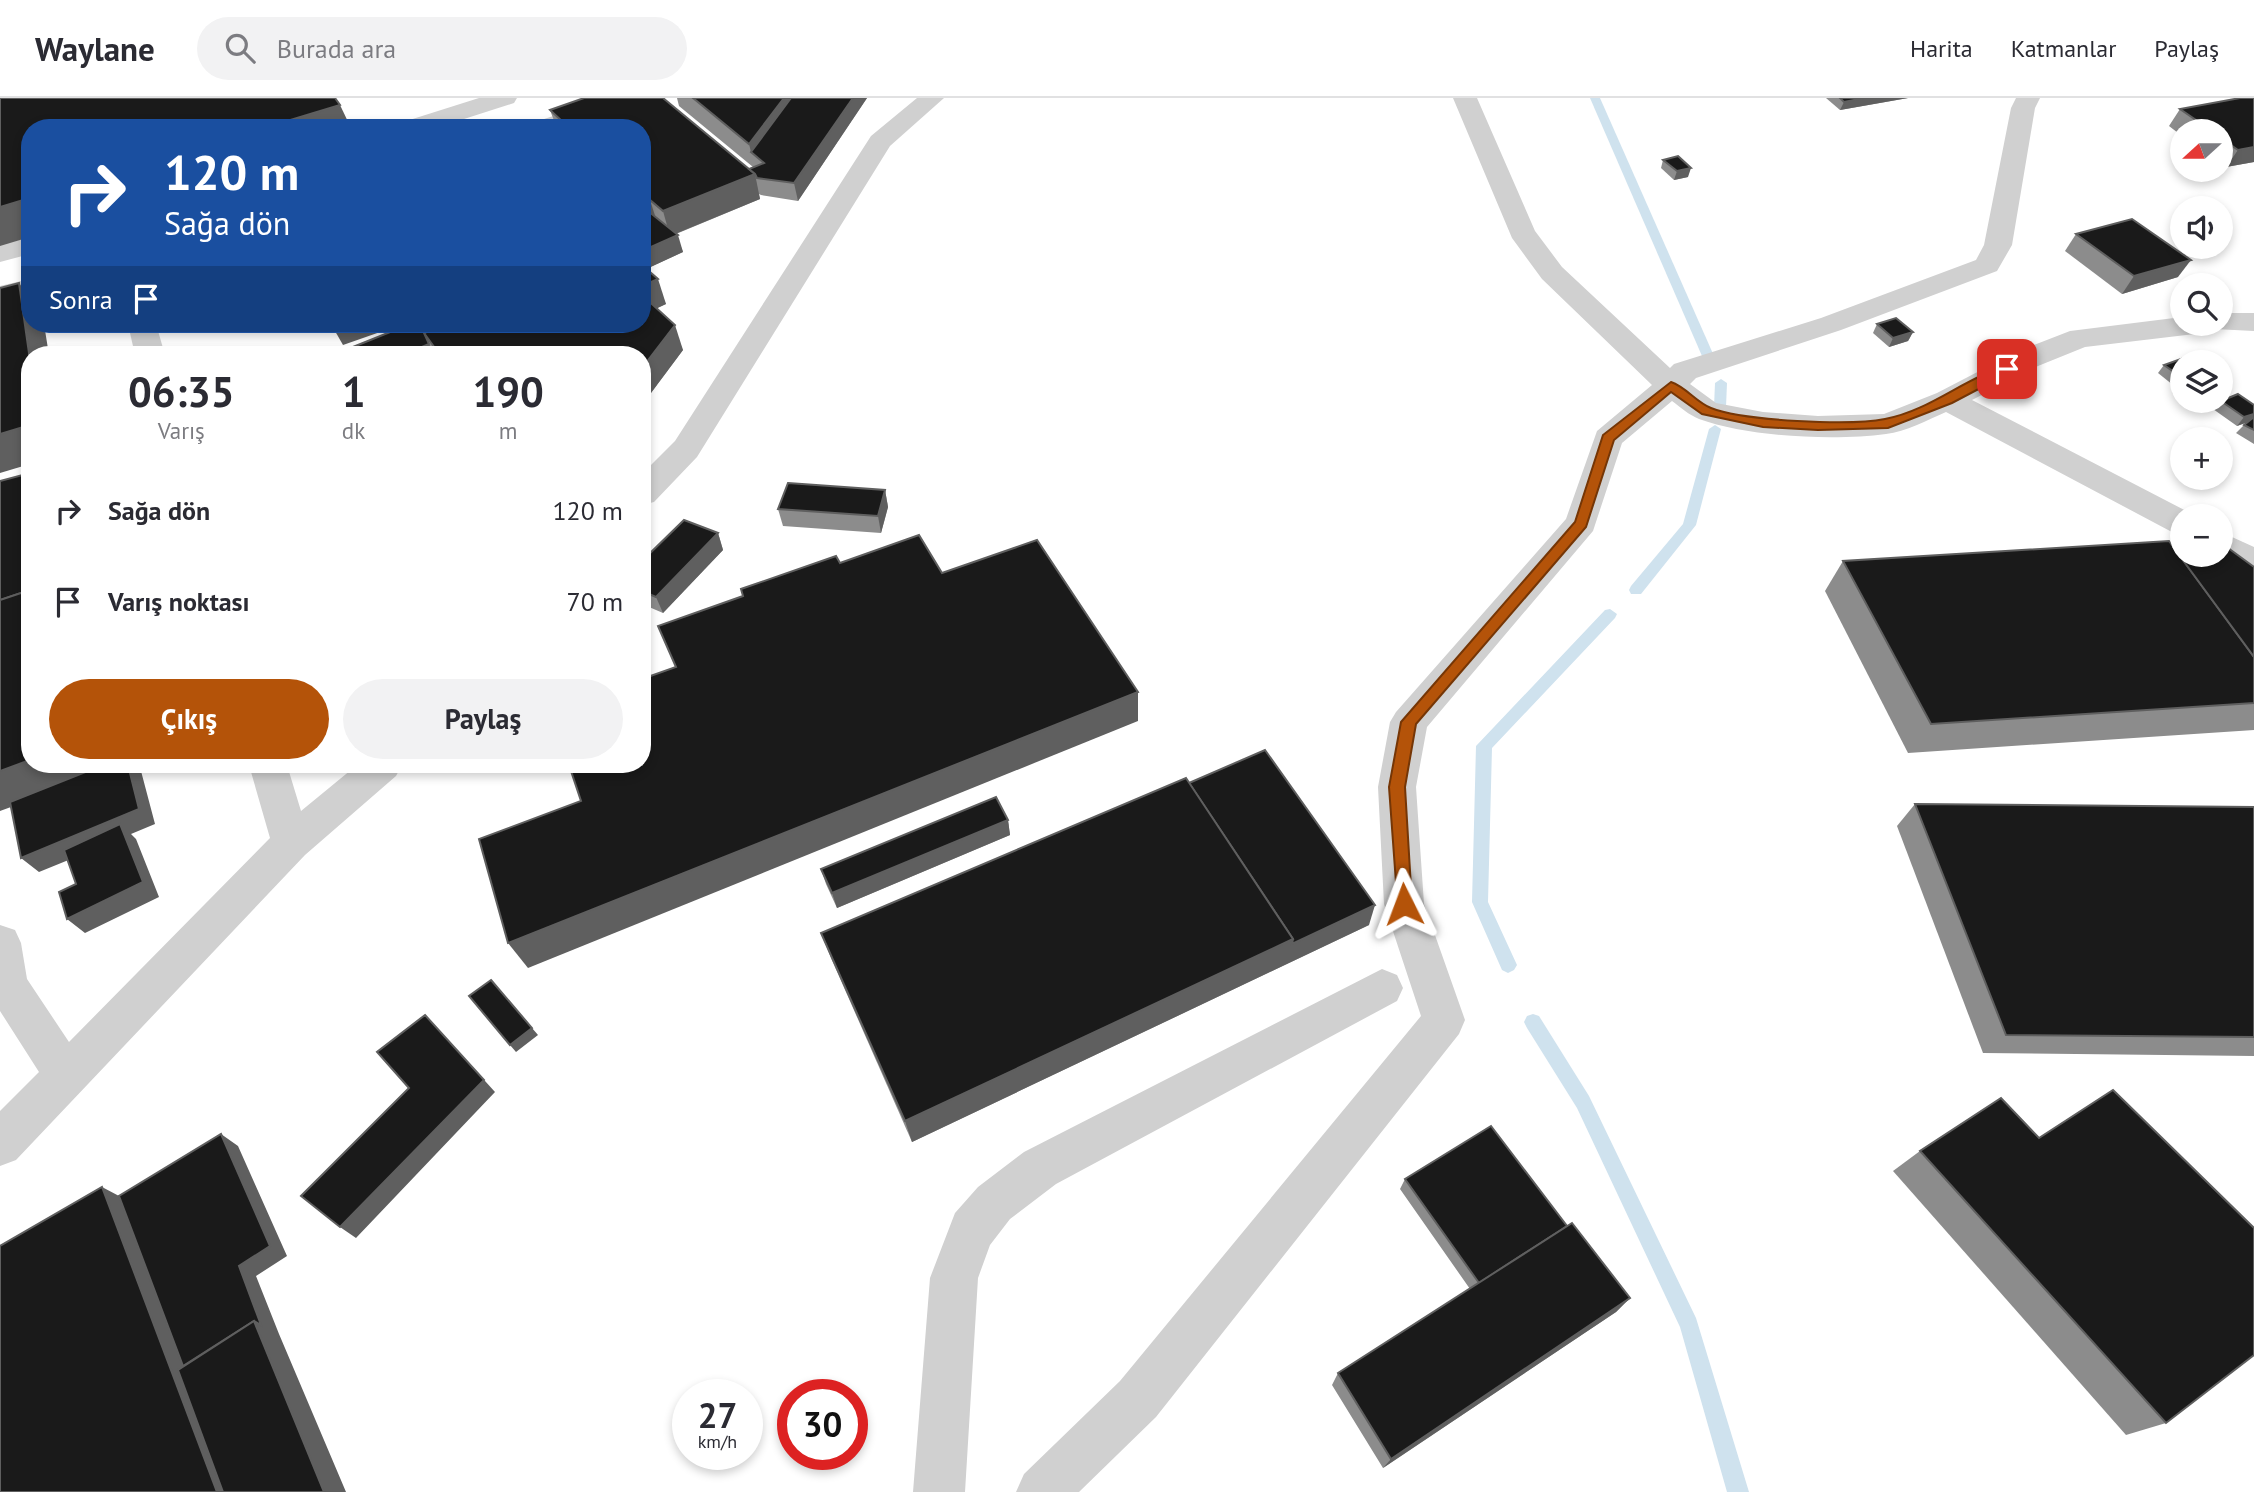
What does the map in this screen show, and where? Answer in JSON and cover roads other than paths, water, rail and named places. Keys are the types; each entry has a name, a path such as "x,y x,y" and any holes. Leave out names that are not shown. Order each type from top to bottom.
{"street":[{"path":"438,119 505,98"},
{"path":"651,485 686,449 880,141 932,98"},
{"path":"1465,98 1522,232 1552,273 1671,386 1707,411 1763,422 1818,426 1888,424 1948,400 2026,359 2080,338 2170,328"},
{"path":"1042,1492 1138,1399 1444,1020 1404,904 1397,787 1409,722 1581,523 1608,438 1671,386 1685,371 1831,324 1987,265 1998,245 2023,108 2028,98"},
{"path":"568,119 628,99"},
{"path":"0,254 21,248"},
{"path":"0,295 21,290"},
{"path":"2233,322 2254,322"},
{"path":"1948,400 2170,517"},
{"path":"2233,551 2254,562"},
{"path":"270,773 291,843"},
{"path":"9,1134 291,843 374,773"},
{"path":"0,943 7,983 66,1075"},
{"path":"939,1492 954,1278 972,1230 995,1203 1040,1168 1382,988"}],"waterway":[{"path":"1595,98 1708,356"},
{"path":"1720,407 1721,383"},
{"path":"1636,590 1689,525 1715,429"},
{"path":"1508,965 1480,902 1484,746 1610,614"},
{"path":"1533,1022 1583,1102 1689,1325 1738,1492"}]}
